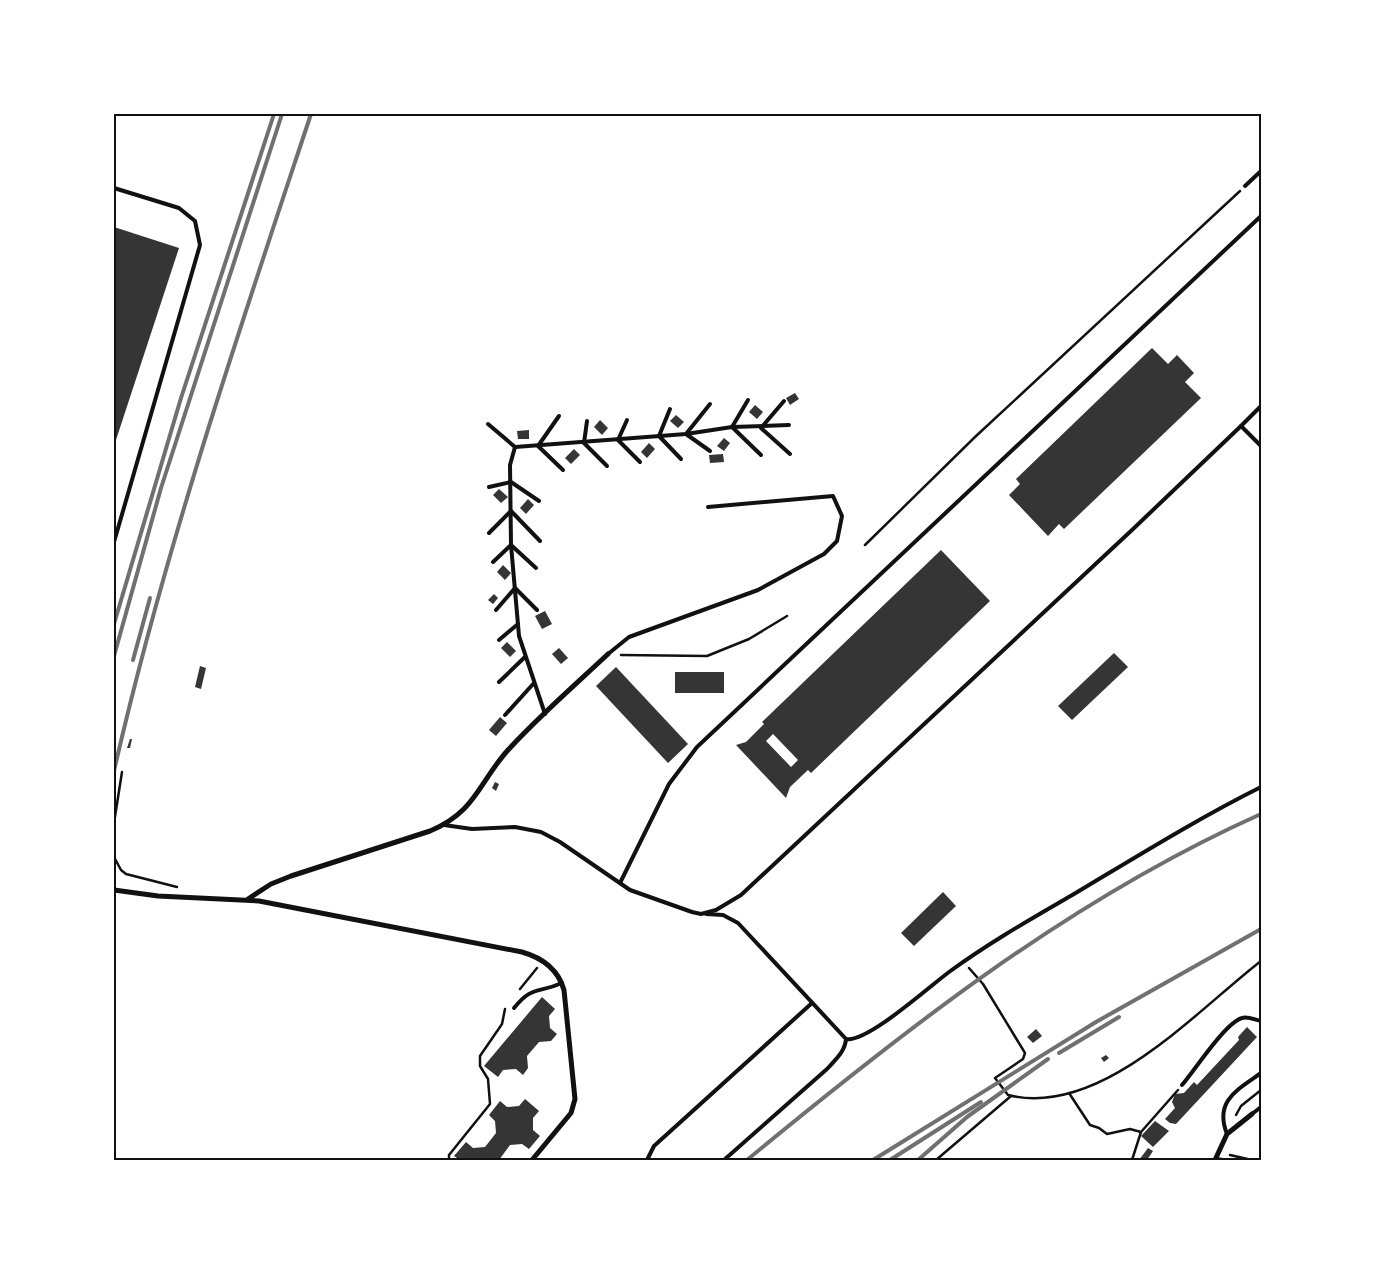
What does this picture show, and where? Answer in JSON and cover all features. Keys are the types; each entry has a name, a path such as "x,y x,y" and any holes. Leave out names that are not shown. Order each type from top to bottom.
{"street":[{"path":"248,900 271,884 291,876 444,825 465,809 508,749 608,654"},
{"path":"114,890 158,896 248,900 522,952 542,960 552,968 562,983 566,998 575,1104 571,1113 532,1160"},
{"path":"1216,1160 1227,1134 1252,1114"}],"lane":[{"path":"1245,186 1261,171"},
{"path":"114,188 179,208 195,221 200,245 114,542"},
{"path":"620,883 669,784 697,747 1261,216"},
{"path":"732,427 748,400"},
{"path":"761,428 784,401"},
{"path":"686,434 710,404"},
{"path":"701,914 728,904 740,895 1132,530 1261,406"},
{"path":"659,436 670,409"},
{"path":"538,446 559,416"},
{"path":"618,440 627,420"},
{"path":"584,443 587,421"},
{"path":"488,424 515,447 686,434 732,427 761,428 788,425"},
{"path":"1241,426 1261,446"},
{"path":"732,427 761,456"},
{"path":"761,428 790,454"},
{"path":"686,434 710,451"},
{"path":"659,436 681,459"},
{"path":"618,440 640,462"},
{"path":"584,443 607,466"},
{"path":"538,446 563,470"},
{"path":"515,447 510,465 511,546 518,624 525,657 545,714"},
{"path":"489,487 511,482 539,501"},
{"path":"608,654 628,637 758,590 824,554 837,541 842,516 833,496 708,507"},
{"path":"488,532 511,511"},
{"path":"511,511 540,541"},
{"path":"493,562 511,546"},
{"path":"511,546 536,568"},
{"path":"496,610 515,588"},
{"path":"515,588 537,610"},
{"path":"499,640 518,624"},
{"path":"500,682 525,657"},
{"path":"505,715 534,684"},
{"path":"444,825 472,829 515,827 534,829 560,842 641,895 701,914 723,915 738,923 846,1039 852,1040 863,1036 885,1022 978,950 1019,924 1151,847 1261,787"},
{"path":"514,1008 529,992 546,989 562,983"},
{"path":"647,1160 654,1146 812,1003"},
{"path":"1182,1085 1204,1055 1236,1021 1248,1017 1261,1021"},
{"path":"724,1160 827,1069 846,1045 846,1039"},
{"path":"1227,1134 1223,1124 1223,1110 1227,1102 1234,1093 1261,1073"},
{"path":"1252,1114 1261,1107"},
{"path":"1216,1160 1223,1160"}],"path":[{"path":"865,545 975,437 1245,186"},
{"path":"608,654 707,656 749,638 787,616"},
{"path":"114,823 123,777 122,772"},
{"path":"114,857 120,870 126,874 183,889"},
{"path":"517,993 542,960"},
{"path":"962,963 979,978 1025,1053 1023,1059 995,1078 1005,1093 1011,1096 1035,1100 1069,1094 1107,1076 1146,1054 1177,1032 1261,961"},
{"path":"449,1160 449,1155 490,1104 488,1079 480,1066 480,1056 502,1024 507,1006"},
{"path":"1132,1160 1141,1132 1182,1085"},
{"path":"1239,1109 1261,1090"},
{"path":"1069,1094 1090,1125 1100,1128 1108,1134 1130,1129 1141,1132"},
{"path":"936,1160 1011,1096"},
{"path":"1230,1155 1252,1160"}],"building":[{"path":"114,227 179,248 114,446"},
{"path":"1152,348 1168,364 1177,355 1194,373 1185,382 1201,398 1064,529 1059,524 1048,536 1009,495 1020,484 1016,479"},
{"path":"795,393 799,399 790,405 786,398"},
{"path":"755,405 763,412 757,419 749,412"},
{"path":"676,415 684,422 678,428 670,421"},
{"path":"600,420 608,428 602,435 594,427"},
{"path":"529,430 529,439 518,439 517,431"},
{"path":"724,438 730,443 724,451 717,446"},
{"path":"649,443 655,449 647,458 641,452"},
{"path":"574,449 580,455 571,464 565,458"},
{"path":"723,454 724,462 710,463 709,455"},
{"path":"499,489 508,497 501,503 493,495"},
{"path":"528,499 534,505 526,514 520,508"},
{"path":"941,550 990,601 811,773 808,770 790,787 786,798 736,745 746,742 764,724 762,722","holes":["773,734 798,760 791,767 766,741"]},
{"path":"503,565 511,573 505,580 497,572"},
{"path":"494,594 498,598 493,604 488,600"},
{"path":"545,611 552,624 542,629 535,616"},
{"path":"507,642 516,651 510,657 501,648"},
{"path":"559,648 568,658 561,664 552,654"},
{"path":"1114,653 1128,667 1072,720 1058,706"},
{"path":"200,666 206,668 201,689 195,687"},
{"path":"616,667 688,744 668,763 596,686"},
{"path":"675,672 724,672 724,693 675,693"},
{"path":"500,717 507,723 496,736 489,730"},
{"path":"130,739 132,739 130,748 127,748"},
{"path":"495,782 499,784 496,791 492,788"},
{"path":"943,892 956,906 914,946 901,933"},
{"path":"542,997 555,1009 549,1016 550,1028 557,1034 551,1041 539,1042 527,1056 528,1068 523,1075 516,1069 503,1070 498,1077 484,1066"},
{"path":"1247,1027 1257,1037 1176,1124 1170,1123 1165,1119 1175,1108 1172,1102 1175,1094 1184,1093 1194,1082 1197,1085 1239,1040 1238,1037"},
{"path":"1036,1029 1042,1036 1033,1043 1027,1037"},
{"path":"1106,1055 1109,1058 1104,1062 1101,1058"},
{"path":"525,1099 539,1111 533,1118 533,1130 540,1136 529,1149 522,1144 510,1145 499,1160 460,1160 454,1156 466,1142 473,1148 485,1147 496,1133 495,1121 489,1115 500,1101 507,1107 519,1106"},
{"path":"1155,1121 1169,1131 1153,1147 1141,1136"},
{"path":"1148,1148 1153,1151 1147,1160 1139,1160"}],"railway":[{"path":"114,624 181,398 274,114"},
{"path":"114,656 161,488 282,114"},
{"path":"114,771 134,688 180,522 230,358 311,114"},
{"path":"133,660 150,598"},
{"path":"747,1160 868,1062 993,969 1123,885 1191,848 1261,814"},
{"path":"873,1160 1096,1022 1261,929"},
{"path":"1059,1053 1119,1017"},
{"path":"918,1160 967,1117 1048,1059"},
{"path":"890,1160 981,1102"}]}
